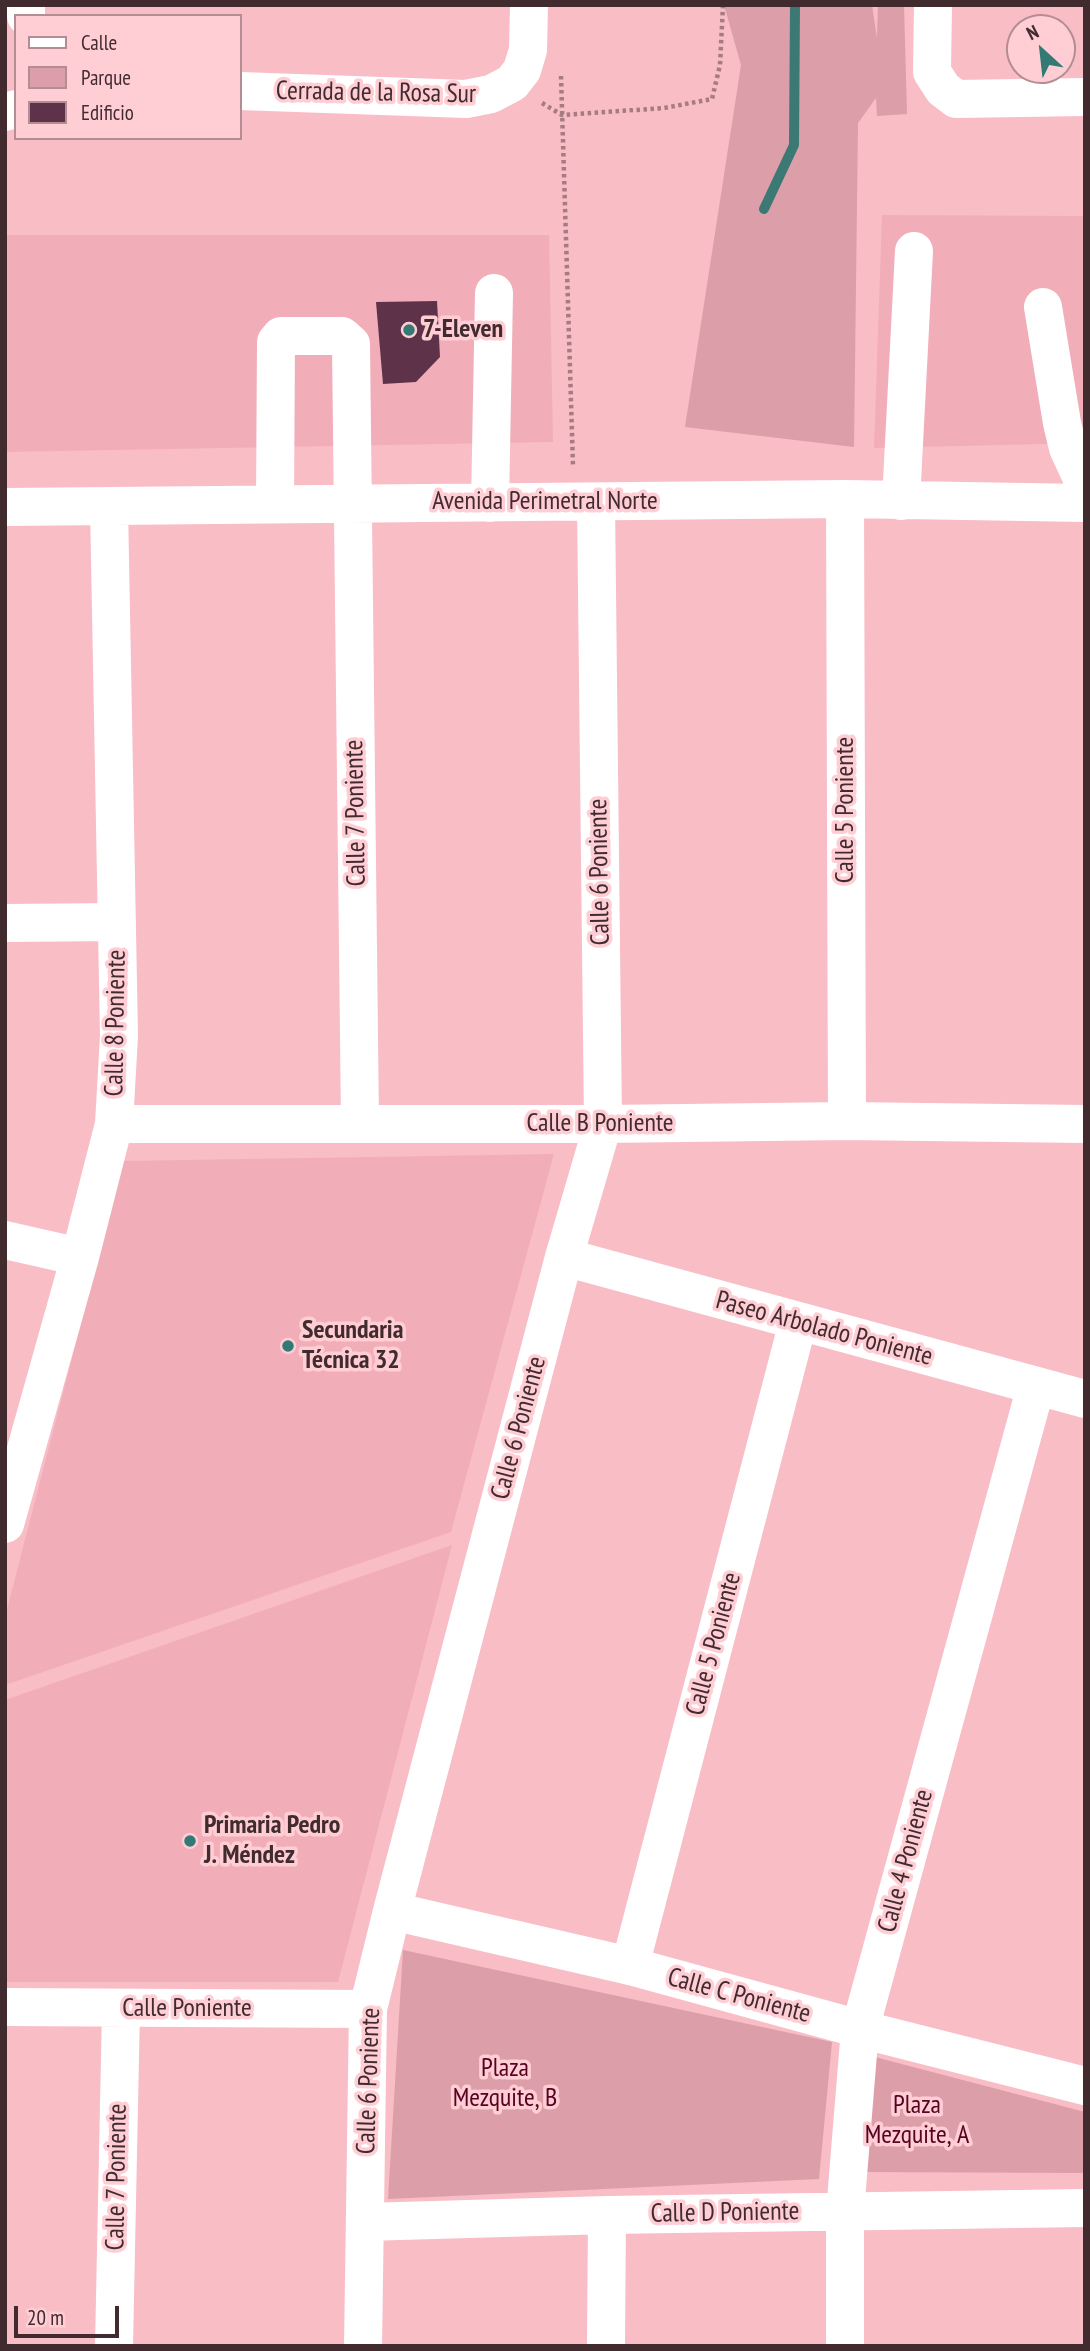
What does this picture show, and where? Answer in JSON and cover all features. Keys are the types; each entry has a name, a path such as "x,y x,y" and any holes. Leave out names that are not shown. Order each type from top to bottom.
{"street":[{"name":"Cerrada de la Rosa Sur","path":"242,91 466,99 491,94 512,83 522,71 528,50 529,5"},
{"path":"933,5 932,72 943,89 956,99 1085,97"},
{"path":"901,500 914,251"},
{"path":"490,503 494,293"},
{"path":"1043,307 1062,423 1069,448 1085,485"},
{"name":"Calle 7 Poniente","path":"275,504 276,342 281,336 342,335 351,344 360,1123"},
{"name":"Avenida Perimetral Norte","path":"5,507 845,499 1085,503"},
{"name":"Calle 5 Poniente","path":"845,499 847,1121"},
{"name":"Calle 6 Poniente","path":"363,2346 368,2009 564,1258 603,1124 585,502"},
{"name":"Calle 8 Poniente","path":"5,1524 80,1257 114,1124 119,1036 109,506"},
{"path":"5,923 117,922"},
{"name":"Calle B Poniente","path":"114,1124 847,1121 1085,1124"},
{"path":"5,1240 80,1257"},
{"name":"Paseo Arbolado Poniente","path":"564,1258 1085,1399"},
{"name":"Calle 5 Poniente","path":"630,1966 798,1322"},
{"name":"Calle 4 Poniente","path":"845,2346 845,2212 860,2029 1036,1387"},
{"name":"Calle C Poniente","path":"392,1911 630,1966 860,2029 1085,2086"},
{"name":"Calle Poniente","path":"5,2007 368,2009"},
{"name":"Calle 7 Poniente","path":"114,2346 121,2009"},
{"name":"Calle D Poniente","path":"365,2222 607,2215 1085,2208"},
{"path":"606,2346 607,2215"}],"path":[{"path":"512,83 562,116 664,108 712,99 720,65 723,5"},
{"path":"561,71 585,502"}],"shaded area":[{"path":"882,215 1085,216 1085,443 874,448"},
{"path":"5,235 549,235 553,442 5,452"},
{"name":"Secundaria Técnica 32","path":"554,1154 451,1532 5,1685 5,1617 123,1161"},
{"name":"Primaria Pedro J. Méndez","path":"452,1545 338,1982 5,1982 5,1700"}],"green space":[{"path":"724,5 872,5 877,38 878,5 904,5 907,114 877,116 876,98 858,123 854,447 685,427 741,65"},
{"name":"Plaza Mezquite, B","path":"403,1950 832,2042 819,2179 388,2199"},
{"name":"Plaza Mezquite, A","path":"871,2056 1085,2112 1085,2173 862,2172"}],"building":[{"name":"7-Eleven","path":"437,301 440,357 416,382 383,384 376,302"}],"waterway":[{"path":"764,209 794,145 795,5"}],"place":[{"name":"7-Eleven","path":"409,330"},
{"name":"Secundaria Técnica 32","path":"288,1346"},
{"name":"Primaria Pedro J. Méndez","path":"190,1841"}]}
